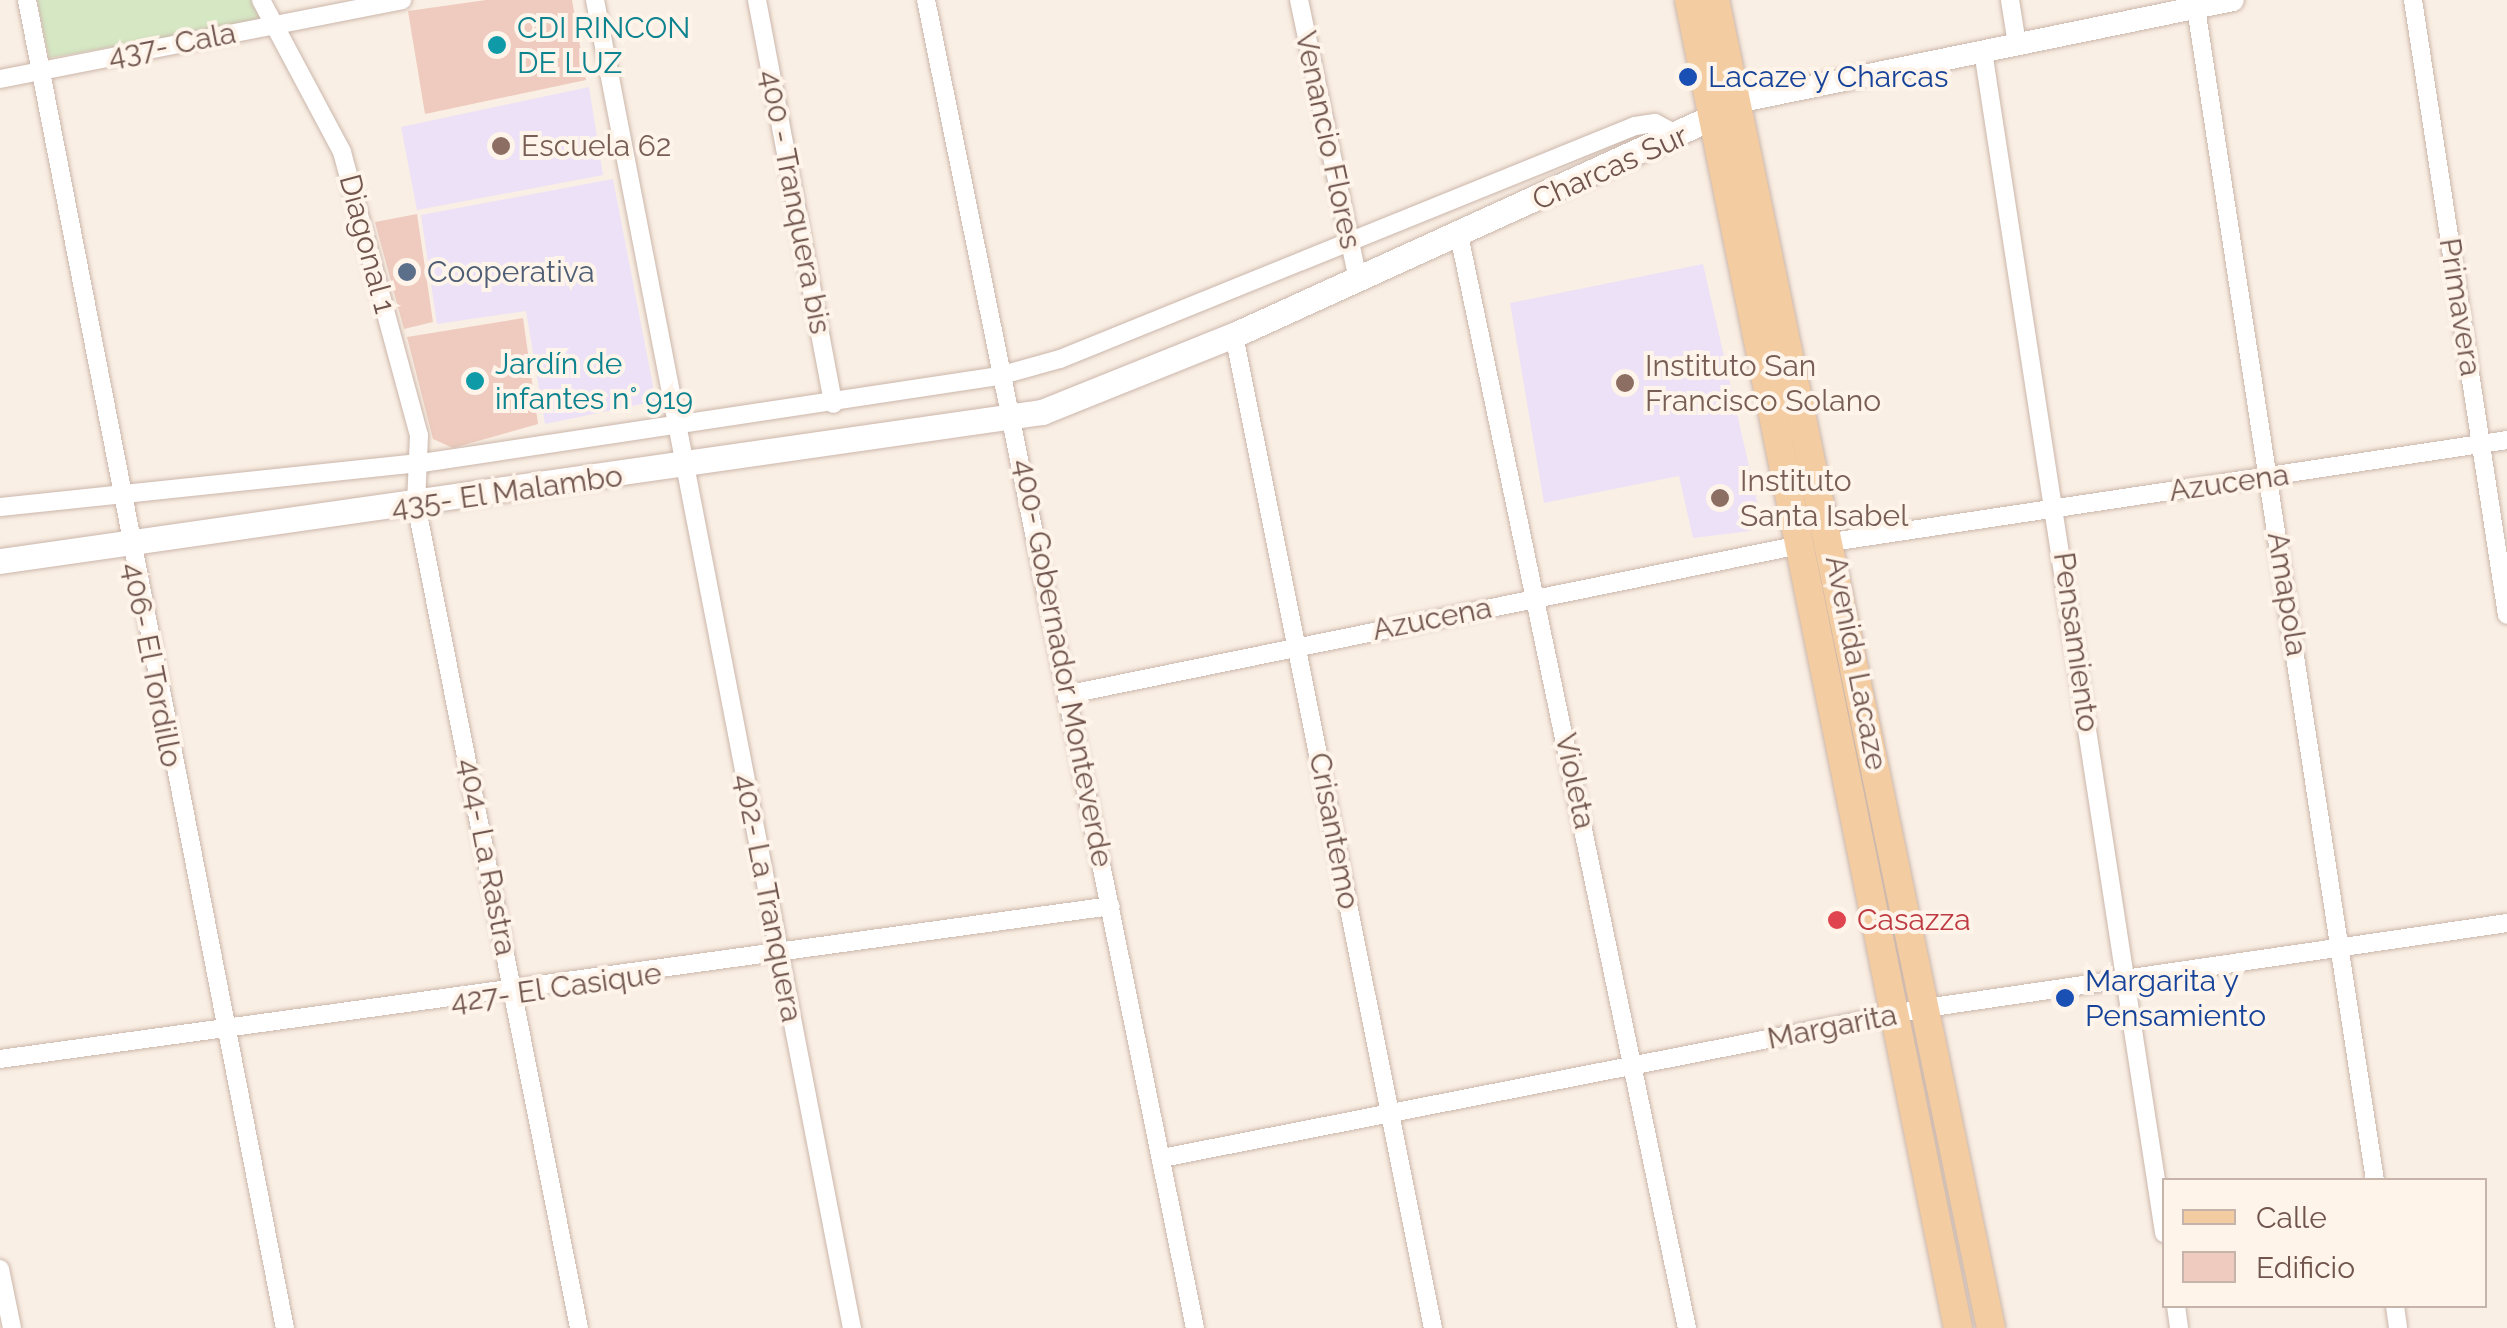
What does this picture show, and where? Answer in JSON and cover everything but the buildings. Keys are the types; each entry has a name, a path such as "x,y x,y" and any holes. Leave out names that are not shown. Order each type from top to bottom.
{"main road":[{"name":"Avenida Lacaze","path":"1689,0 1795,546 1958,1328"},
{"name":"Avenida Lacaze","path":"1714,0 1742,102 1992,1328"},
{"name":"Charcas Sur","path":"1013,419 1234,335 1681,138 1742,102"},
{"name":"435- El Malambo","path":"0,561 1013,419"},
{"path":"1795,546 1824,633 1898,975 1926,1008"}],"street":[{"name":"406- El Tordillo","path":"27,0 117,492 285,1328"},
{"name":"Diagonal 1","path":"262,0 342,152 422,464 416,504"},
{"name":"437- Cala","path":"0,79 277,25 325,7 402,0"},
{"path":"594,0 676,428"},
{"name":"400 - Tranquera bis","path":"757,0 833,404"},
{"name":"400- Gobernador Monteverde","path":"926,0 999,376 1013,419 1070,694 1196,1328"},
{"name":"Venancio Flores","path":"1299,0 1358,281"},
{"path":"2010,0 2018,44"},
{"name":"Charcas Sur","path":"1742,102 2233,0"},
{"name":"Primavera","path":"2413,0 2507,615"},
{"name":"Amapola","path":"2196,8 2376,1178"},
{"name":"Pensamiento","path":"1984,51 2162,1220"},
{"path":"0,507 117,492 422,464 999,376 1348,246 1636,126 1655,123 1681,138"},
{"name":"Violeta","path":"1459,235 1687,1328"},
{"name":"Crisantemo","path":"1234,335 1433,1328"},
{"name":"402- La Tranquera","path":"676,428 852,1328"},
{"name":"Azucena","path":"1832,542 2507,440"},
{"name":"404- La Rastra","path":"416,504 578,1328"},
{"name":"Azucena","path":"1070,694 1298,644 1795,546"},
{"name":"427- El Casique","path":"0,1059 227,1034 780,958 1111,906"},
{"name":"Margarita","path":"1162,1158 1926,1008 2507,922"},
{"path":"0,1268 12,1328"}],"shaded area":[{"name":"Escuela 62","path":"589,87 603,175 417,210 401,127"},
{"path":"613,179 656,401 545,424 526,311 437,324 421,215"},
{"name":"Instituto San Francisco Solano","path":"1703,264 1761,519 1750,531 1693,538 1679,476 1544,503 1510,303"}],"green space":[{"path":"37,0 252,0 265,20 49,58"}],"place":[{"name":"CDI RINCON DE LUZ","path":"497,45"},
{"name":"Lacaze y Charcas","path":"1688,77"},
{"name":"Escuela 62","path":"501,146"},
{"name":"Cooperativa","path":"407,272"},
{"name":"Jardín de infantes n° 919","path":"475,381"},
{"name":"Instituto San Francisco Solano","path":"1625,383"},
{"name":"Instituto Santa Isabel","path":"1720,498"},
{"name":"Casazza","path":"1837,920"},
{"name":"Margarita y Pensamiento","path":"2065,998"}]}
